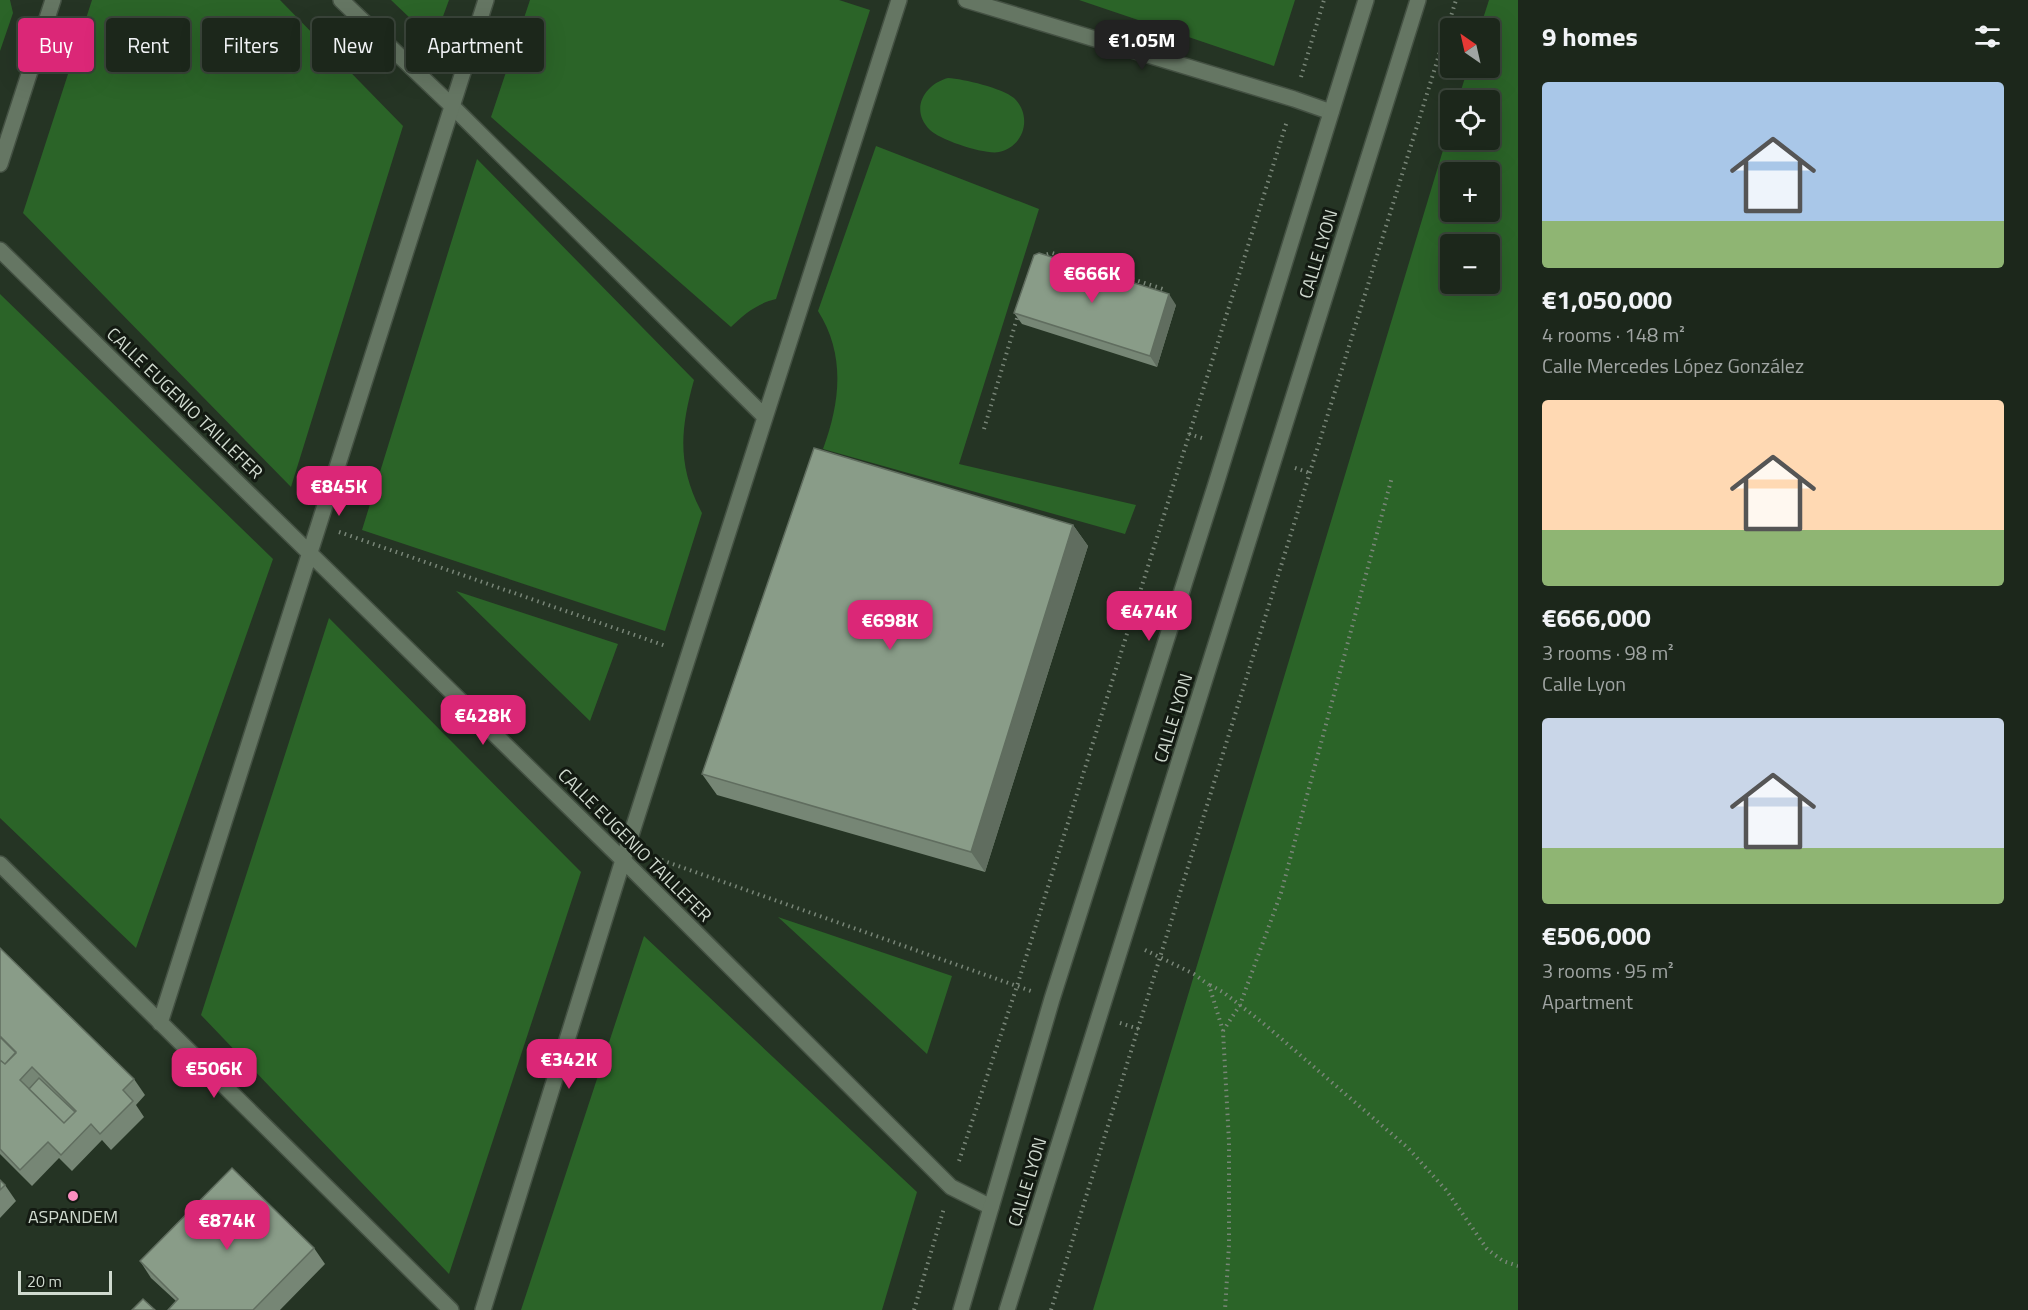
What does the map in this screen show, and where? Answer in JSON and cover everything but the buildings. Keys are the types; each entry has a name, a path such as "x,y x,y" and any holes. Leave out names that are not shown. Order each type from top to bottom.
{"street":[{"path":"0,164 53,0"},
{"path":"341,0 452,106 765,417"},
{"path":"160,1023 486,0"},
{"path":"483,1310 625,854 899,0"},
{"path":"966,0 1331,112"},
{"name":"CALLE LYON","path":"961,1310 1052,999 1218,478 1366,0"},
{"name":"CALLE LYON","path":"1007,1310 1418,0"},
{"name":"CALLE EUGENIO TAILLEFER","path":"0,250 625,854 951,1187 990,1208"},
{"path":"0,864 451,1310"}],"path":[{"path":"914,1310 1324,0"},
{"path":"1051,1310 1456,0"},
{"path":"1035,261 1040,256 1052,253 1163,289"},
{"path":"984,429 1019,311"},
{"path":"1223,1031 1240,1005 1281,893 1392,477"},
{"path":"318,525 690,654"},
{"path":"625,854 1052,999"},
{"path":"1123,940 1194,974 1222,992 1330,1079 1408,1148 1446,1190 1487,1249 1503,1261 1518,1266"},
{"path":"1209,985 1223,1031 1229,1188 1229,1245 1225,1310"},
{"path":"1100,1016 1139,1029"}],"green space":[{"path":"0,0 10,0 13,13 0,51"},
{"path":"92,0 280,0 298,18 202,18 202,72 300,72 300,20 312,33 312,72 350,72 403,126 291,487 23,213 69,72 94,72 94,18 86,18"},
{"path":"391,0 449,0 442,18 410,18"},
{"path":"530,0 839,0 870,10 776,299 763,303 731,327 491,117 506,72 544,72 544,18 524,18"},
{"path":"1079,0 1295,0 1274,66"},
{"path":"1489,0 1518,0 1518,1310 1093,1310 1443,150 1500,150 1500,90 1461,90 1465,78 1500,78 1500,18 1483,18"},
{"path":"948,78 982,85 1014,98 1020,105 1024,122 1023,130 1015,144 999,152 984,151 953,142 930,130 921,114 922,98 933,86"},
{"path":"876,146 1039,209 959,464 1136,505 1125,534 823,449 833,414 837,379 833,345 818,311"},
{"path":"477,159 694,380 686,415 683,447 688,479 702,513 665,631 362,530"},
{"path":"0,294 273,559 136,948 0,818"},
{"path":"456,591 618,644 590,721"},
{"path":"329,618 581,872 449,1274 201,1015"},
{"path":"778,917 952,976 927,1054"},
{"path":"644,936 917,1192 882,1310 521,1310"}],"place":[{"name":"ASPANDEM","path":"73,1196"}]}
